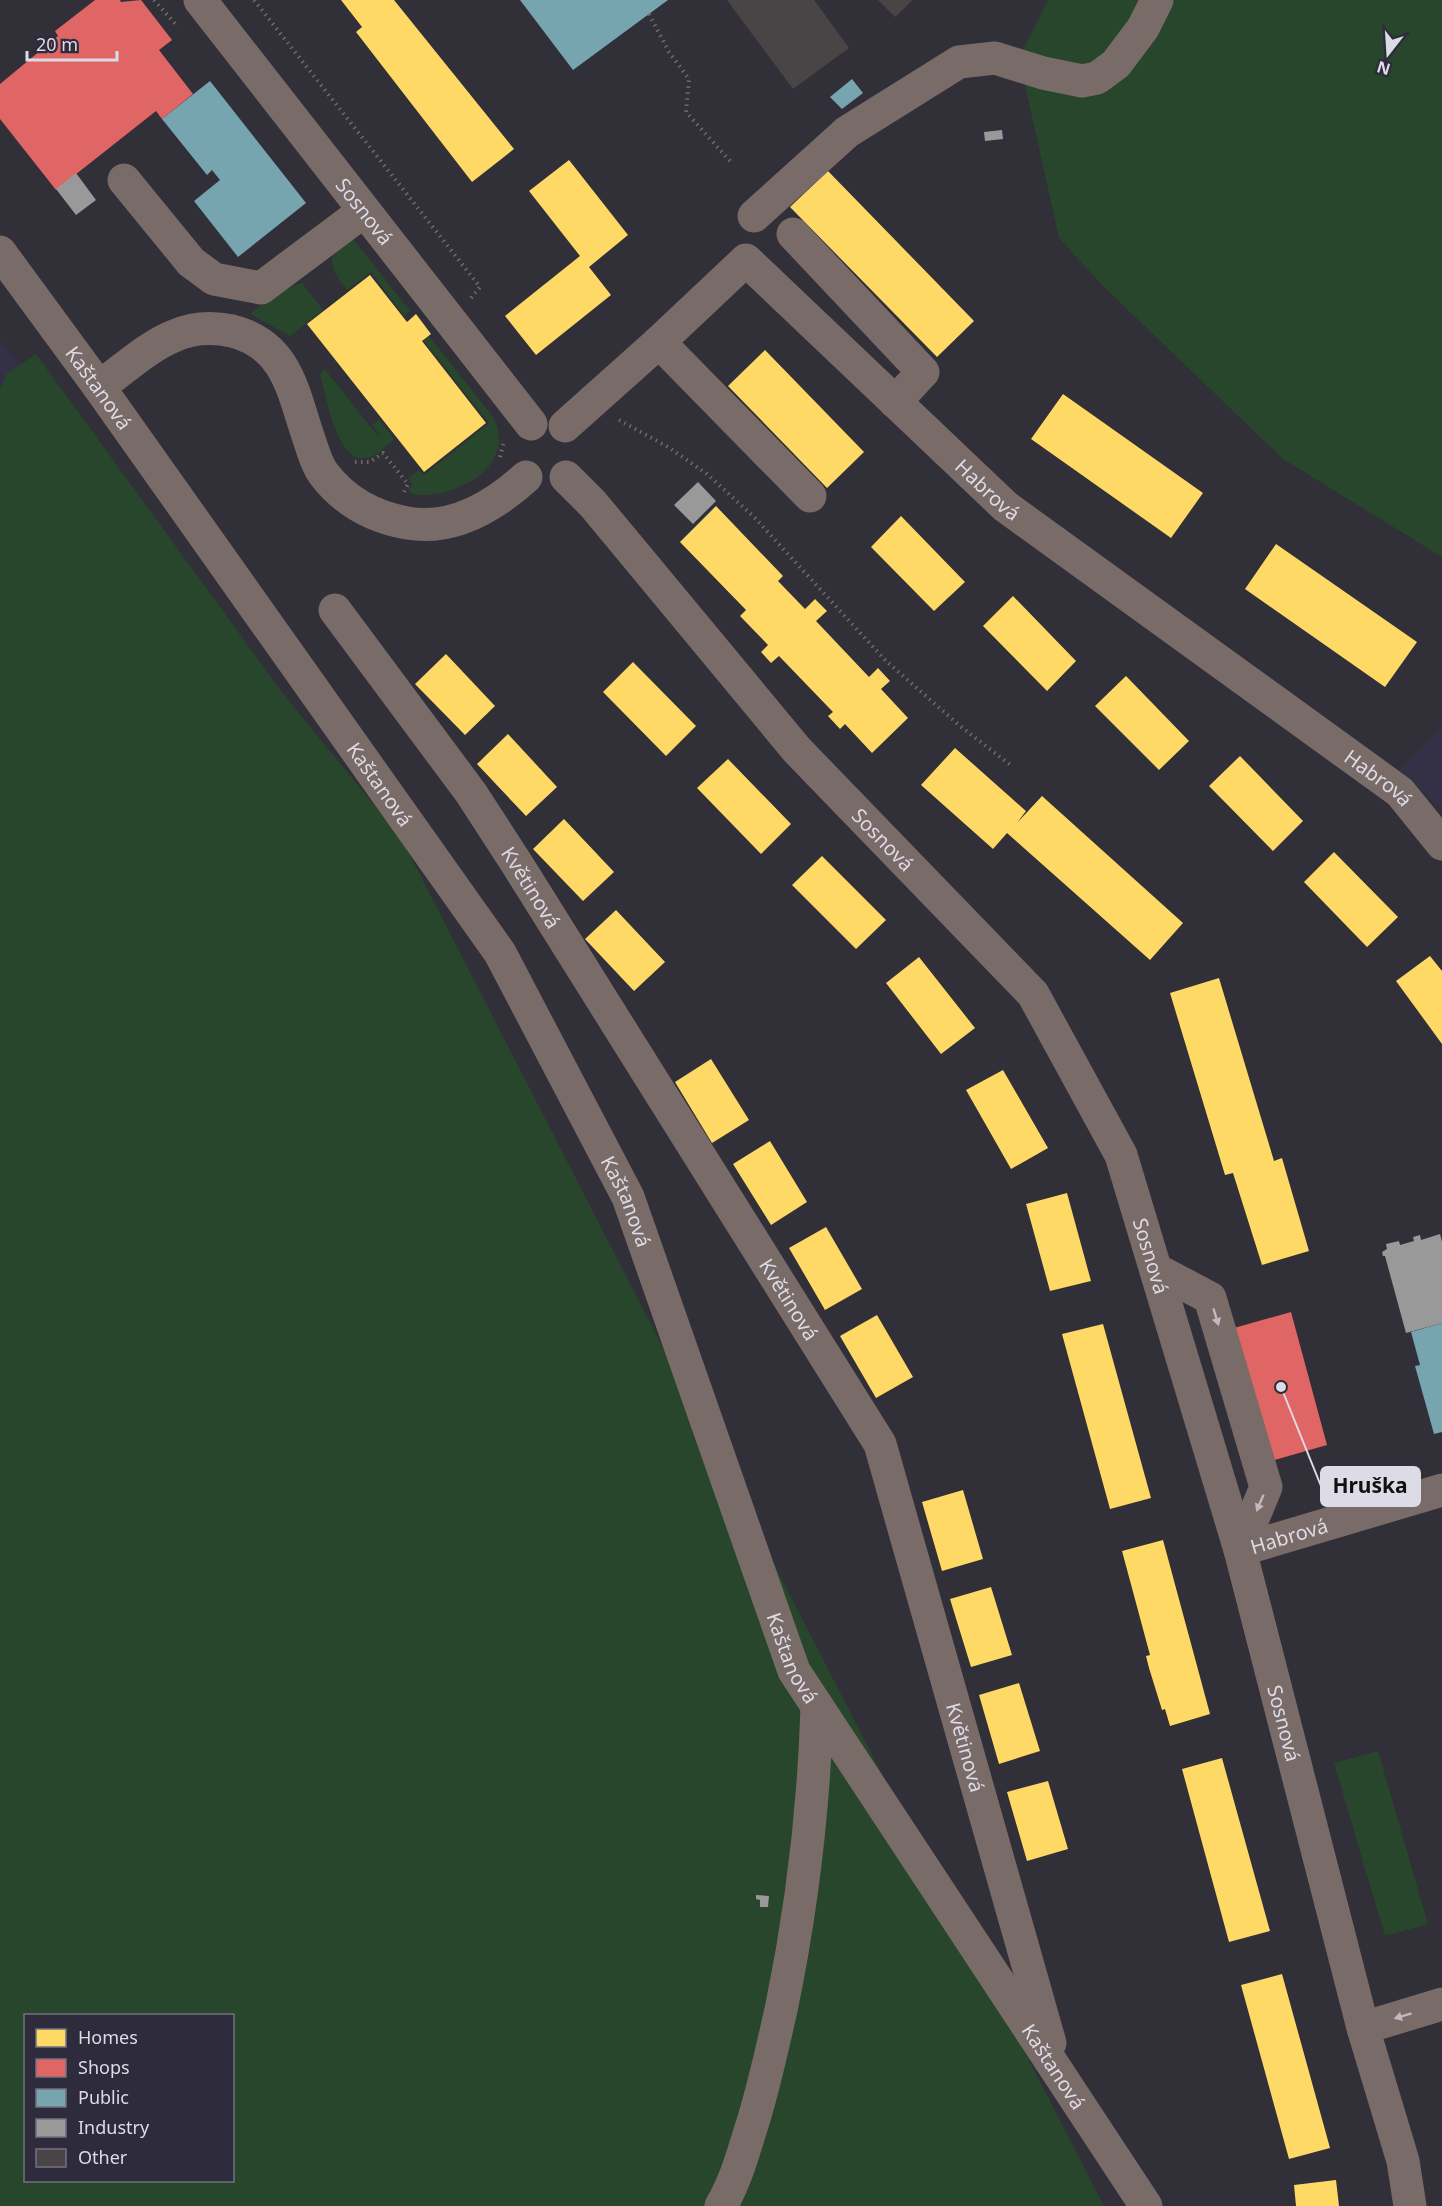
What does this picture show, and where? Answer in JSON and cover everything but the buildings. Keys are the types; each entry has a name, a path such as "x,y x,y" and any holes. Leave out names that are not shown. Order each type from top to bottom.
{"street":[{"name":"Sosnová","path":"200,0 531,424"},
{"path":"1116,64 1130,0"},
{"path":"754,216 847,132 959,62 995,58 1043,73 1082,81 1097,78 1116,64 1143,28 1157,0"},
{"path":"124,180 191,262 214,279 261,288 364,211"},
{"path":"793,234 923,372 895,402"},
{"name":"Kaštanová","path":"0,252 99,387 500,953 628,1197 794,1671 1146,2206"},
{"name":"Habrová","path":"565,426 660,342 746,260 1006,507 1400,792 1442,844"},
{"path":"99,387 174,335 207,328 224,329 256,340 278,359 292,386 315,457 323,472 341,493 380,517 411,524 450,521 486,507 526,477"},
{"path":"660,342 810,496"},
{"path":"552,418 565,426 573,439 574,447 573,458 566,477 559,484 550,488 532,483 526,477 521,463 522,442 531,424 538,420 552,418"},
{"name":"Sosnová","path":"566,477 593,504 797,750 1033,994 1121,1155 1240,1550 1364,2028 1402,2161 1410,2206"},
{"name":"Květinová","path":"335,610 471,793 512,855 880,1444 1059,2074"},
{"path":"1157,1270 1210,1298 1266,1487 1240,1550"},
{"name":"Habrová","path":"1240,1550 1442,1490"},
{"path":"721,2206 731,2189 765,2085 792,1959 810,1836 817,1706"},
{"path":"1364,2028 1442,2004"}],"path":[{"path":"254,0 480,287 467,303"},
{"path":"649,14 669,52 689,79 686,112 730,161"},
{"path":"593,400 605,412 668,447 707,474 754,517 886,661 960,726 1013,767"}],"shaded area":[{"path":"0,340 20,365 6,374 0,391"},
{"path":"1442,726 1442,810 1400,770"}],"green space":[{"path":"1048,0 1442,0 1442,557 1283,459 1104,287 1059,238 1019,58"},
{"path":"354,240 410,311 404,316 371,272 347,290 337,276 332,266 333,255 342,245"},
{"path":"302,283 323,310 290,336 250,314 281,292"},
{"path":"429,336 493,417 498,431 499,444 488,467 467,484 437,494 421,495 409,492 413,484 408,478 419,470 424,475 489,423 423,340"},
{"path":"36,354 281,691 401,838 1104,2206 0,2206 0,391 6,374"},
{"path":"324,368 378,436 380,435 372,425 379,419 394,439 375,455 368,458 357,457 348,451 341,440 330,413 320,375"},
{"path":"1378,1751 1428,1924 1385,1936 1334,1763"}],"place":[{"name":"Hruška","path":"1281,1387"}]}
